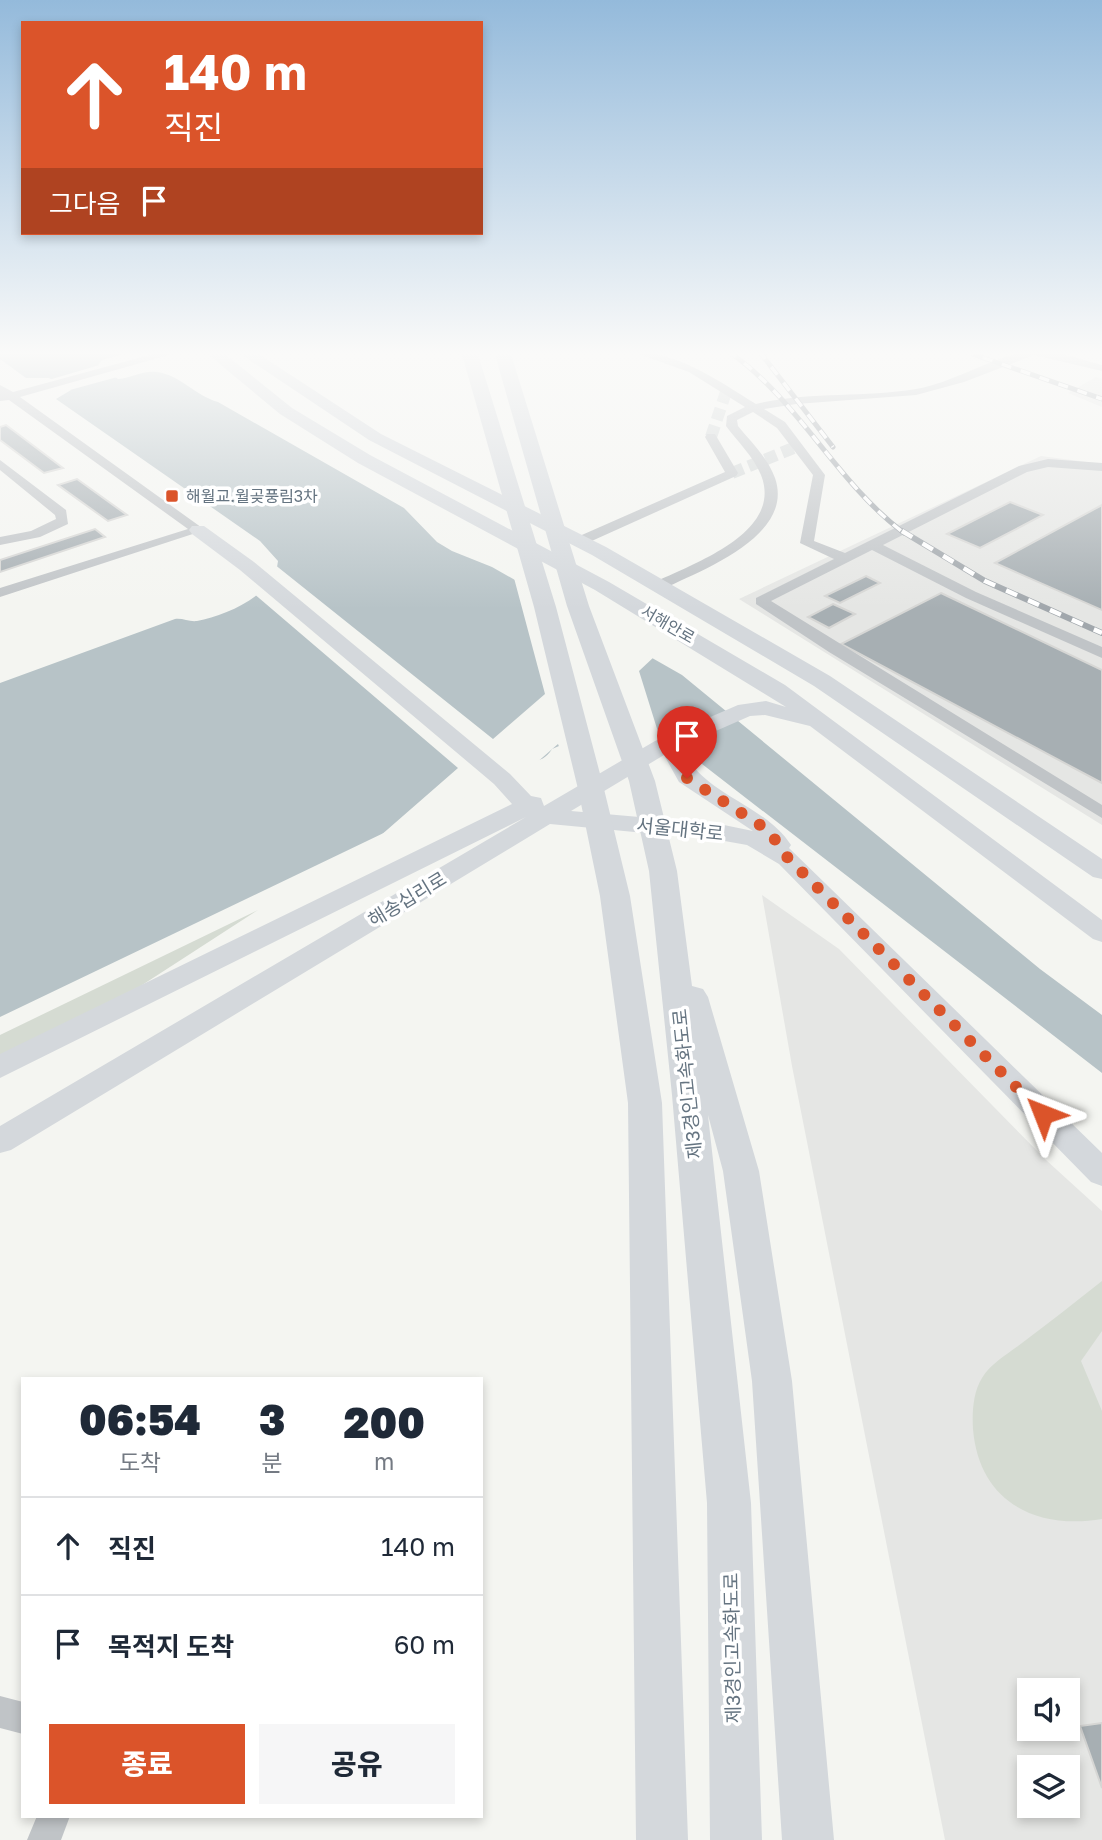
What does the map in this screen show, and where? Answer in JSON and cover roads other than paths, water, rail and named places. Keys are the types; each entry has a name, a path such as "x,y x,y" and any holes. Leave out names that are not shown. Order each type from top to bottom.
{"highway":[{"path":"494,437 545,607 615,896 645,1103 662,1840"},
{"name":"제3경인고속화도로","path":"529,437 578,606 642,780 665,887 689,1095 729,1503 736,1840"},
{"path":"665,887 741,1171 772,1381 808,1840"}],"main road":[{"name":"서해안로","path":"328,437 364,459 602,586 777,690 1102,933"},
{"name":"서해안로","path":"373,437 580,541 822,681 1102,871"},
{"path":"198,530 247,566 502,779 535,811"},
{"name":"해송십리로","path":"0,1141 215,1015 653,739 732,703 738,689 716,653"},
{"name":"해송십리로","path":"0,1067 684,737 746,710 766,708 828,728"},
{"path":"684,737 675,756 679,768 687,778 768,830 788,858"},
{"name":"서울대학로","path":"535,811 719,832 754,839 788,858 1102,1172"}],"street":[{"path":"65,437 198,530"},
{"path":"580,541 732,473 711,437"},
{"path":"658,586 752,536 769,515 771,484 739,437"},
{"path":"789,437 819,475 807,543 847,559"},
{"path":"1102,467 1048,463 1023,469 761,601 834,649 1102,813"},
{"path":"0,464 61,513 63,521 35,534 0,541"},
{"path":"0,593 198,530"},
{"path":"874,546 971,594 1102,653"},
{"path":"0,1713 21,1717"},
{"path":"44,1840 53,1818"}],"tunnel":[{"path":"732,473 796,447"}],"railway":[{"path":"814,437 857,490 904,533"},
{"path":"825,437 833,447"},
{"path":"902,531 985,581 1102,633"}],"place":[{"name":"해월교.월곶풍림3차","path":"172,496"}]}
